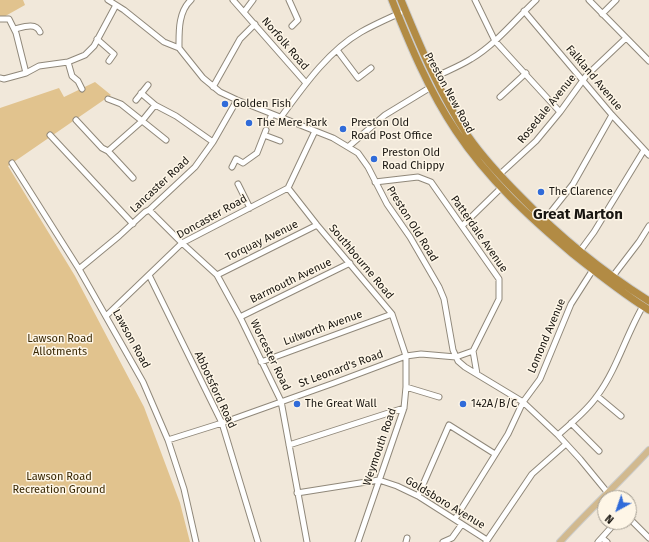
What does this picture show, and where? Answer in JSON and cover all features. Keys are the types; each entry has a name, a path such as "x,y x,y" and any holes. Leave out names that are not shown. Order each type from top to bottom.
{"highway":[{"name":"Preston New Road","path":"392,0 431,87 456,130 480,164 501,188 542,223 595,267 647,306"},
{"name":"Preston New Road","path":"401,0 435,77 468,136 499,175 542,223 580,251 595,267 613,276 647,306"}],"main road":[{"path":"610,490 649,450"},
{"path":"560,542 597,503"}],"street":[{"path":"0,78 4,79 26,74 39,66 68,62 80,58 90,51 98,39 113,2 164,42 178,48 181,19 185,6 191,0"},
{"name":"Norfolk Road","path":"233,0 306,83"},
{"path":"244,12 253,0"},
{"path":"289,0 298,20 292,26"},
{"path":"475,0 495,41 526,73 560,112"},
{"path":"435,77 471,59 495,41 536,0"},
{"path":"589,0 649,61"},
{"path":"602,14 616,0"},
{"path":"281,117 306,83 337,50 360,32 405,10"},
{"name":"Falkland Avenue","path":"524,11 612,115 649,156"},
{"path":"0,19 10,20 15,29 26,74"},
{"path":"214,87 240,39 255,24"},
{"path":"15,29 24,26 35,26 40,32"},
{"name":"Rosedale Avenue","path":"499,175 518,160 536,141 560,112 586,76 626,38"},
{"path":"98,39 114,54 109,61"},
{"name":"Preston Old Road","path":"178,48 203,78 214,87 238,100 348,146 362,158 387,204 410,237 440,287 444,300 453,350 456,357"},
{"path":"337,50 358,78 372,68"},
{"path":"68,62 72,76 78,81 82,89"},
{"path":"500,97 526,73"},
{"path":"136,100 148,85"},
{"path":"348,146 386,115 431,87"},
{"path":"141,93 155,105 176,116 213,142"},
{"path":"108,99 120,104 166,140"},
{"name":"Lancaster Road","path":"79,269 149,210 195,166 213,142 238,100"},
{"path":"108,151 142,121 155,105"},
{"path":"268,124 272,114"},
{"path":"542,223 573,184 612,115"},
{"path":"76,120 133,178"},
{"path":"288,188 315,131"},
{"path":"232,168 236,159 243,163 257,153 265,132 280,142"},
{"path":"50,135 133,224"},
{"path":"580,251 594,232 644,150"},
{"name":"Lawson Road","path":"12,163 79,269 144,382 168,440 184,489 196,542"},
{"name":"Patterdale Avenue","path":"375,182 418,177 431,182 499,279 500,299 473,351"},
{"path":"238,184 250,208"},
{"name":"Doncaster Road","path":"106,316 182,243 288,188"},
{"name":"Southbourne Road","path":"288,188 392,314 406,356"},
{"path":"462,226 501,188"},
{"name":"Worcester Road","path":"149,210 217,275 240,317 281,401 307,542"},
{"name":"Torquay Avenue","path":"217,275 317,225"},
{"path":"613,276 639,242 649,226"},
{"name":"Barmouth Avenue","path":"240,317 350,263"},
{"name":"Lomond Avenue","path":"455,520 508,434 523,402 540,379 570,304 595,267"},
{"name":"Abbotsford Road","path":"149,275 222,423 258,542"},
{"path":"558,435 590,406 597,396 608,378 634,321 647,306"},
{"name":"Lulworth Avenue","path":"262,362 392,314"},
{"path":"477,374 473,351 456,357 460,364 523,402 558,435 606,490"},
{"name":"St Leonard's Road","path":"168,440 222,423 406,356 421,354 456,357"},
{"name":"Weymouth Road","path":"358,542 404,408 406,356"},
{"path":"406,387 439,397"},
{"path":"597,396 621,416"},
{"path":"289,445 404,408"},
{"path":"571,423 599,451"},
{"path":"418,496 449,425 495,454"},
{"path":"487,541 532,474 566,444"},
{"name":"Goldsboro Avenue","path":"297,493 379,480 397,486 418,496 487,541"},
{"path":"444,542 452,538 462,524"},
{"path":"637,526 649,538"},
{"path":"607,542 600,540 609,530"}],"green space":[{"path":"0,0 23,0 25,5 0,19"},
{"path":"95,82 111,95 8,166 75,276 144,407 180,503 190,542 0,542 0,108 59,88 64,97"}],"place":[{"name":"Golden Fish","path":"225,104"},
{"name":"The Mere Park","path":"249,123"},
{"name":"Preston Old Road Post Office","path":"343,129"},
{"name":"Preston Old Road Chippy","path":"374,159"},
{"name":"The Clarence","path":"541,192"},
{"name":"The Great Wall","path":"297,404"},
{"name":"142A/B/C","path":"463,404"}],"district":[{"name":"Great Marton","path":"578,215"}],"park label":[{"name":"Lawson Road Allotments","path":"60,345"},
{"name":"Lawson Road Recreation Ground","path":"59,483"}]}
